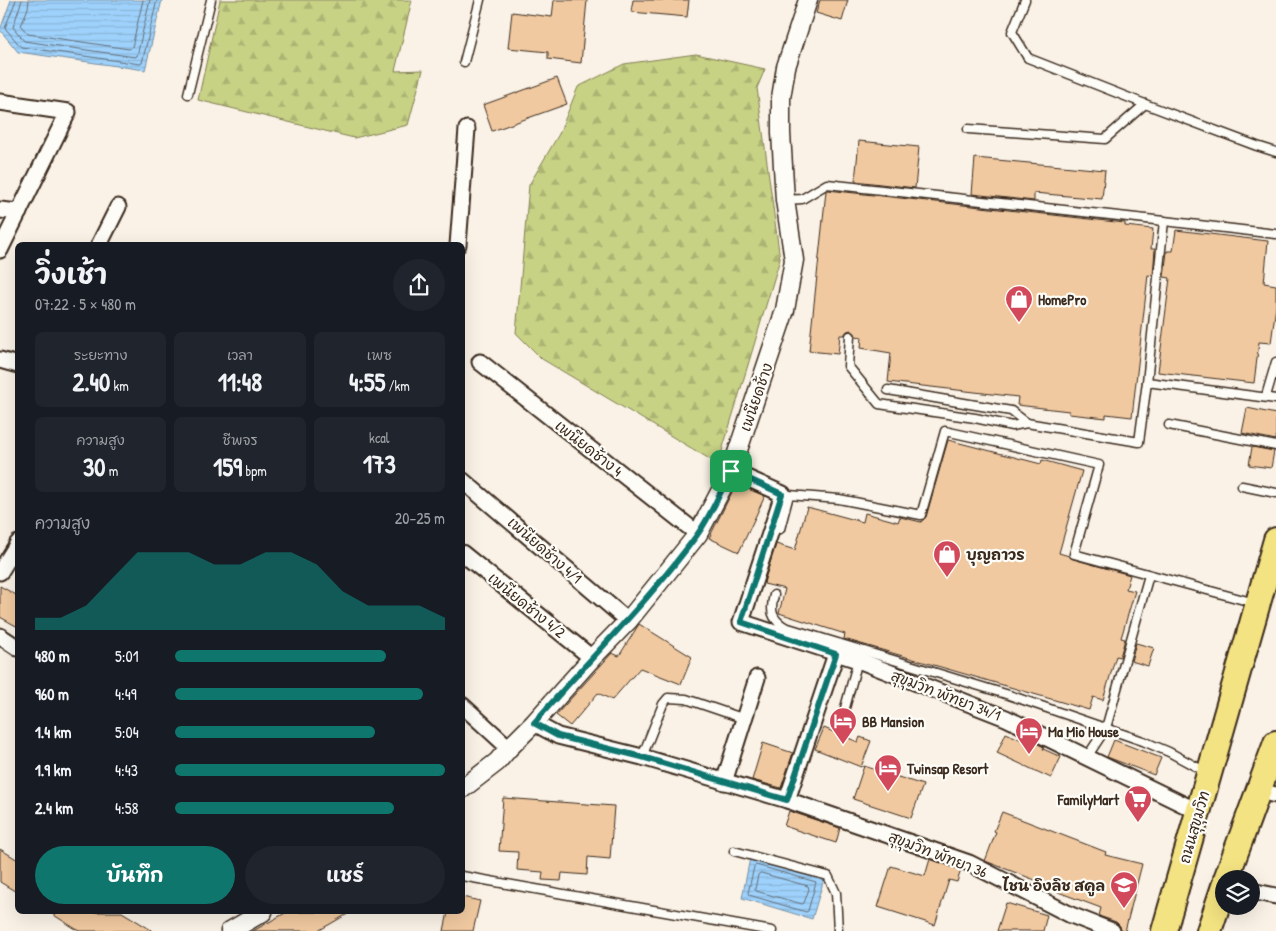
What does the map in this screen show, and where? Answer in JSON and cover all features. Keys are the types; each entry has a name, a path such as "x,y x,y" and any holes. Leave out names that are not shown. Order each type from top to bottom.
{"highway":[{"name":"ถนนสุขุมวิท","path":"1164,931 1276,540"},
{"name":"ถนนสุขุมวิท","path":"1176,931 1224,724"},
{"path":"1241,870 1269,793 1276,744"},
{"path":"1229,870 1276,744"},
{"path":"1209,931 1215,913"},
{"path":"1223,931 1227,915"}],"street":[{"name":"เพนียดช้าง","path":"465,788 498,762 628,621 698,534 731,471 785,310 794,260 785,200 781,98 786,67 808,0"},
{"path":"0,102 68,112 0,250"},
{"path":"458,242 466,128"},
{"path":"100,242 118,207"},
{"path":"0,210 19,212"},
{"path":"0,360 15,364"},
{"name":"เพนียดช้าง 4","path":"480,362 698,534"},
{"name":"สุขุมวิท พัทยา 34/1","path":"731,471 782,494 741,622 858,660 1006,718 1199,812"},
{"name":"เพนียดช้าง 4/1","path":"465,483 628,621"},
{"path":"0,572 15,548"},
{"name":"เพนียดช้าง 4/2","path":"465,555 592,658"},
{"path":"0,636 15,646"},
{"path":"787,800 836,654"},
{"path":"724,782 757,678"},
{"path":"465,708 509,748"},
{"name":"สุขุมวิท พัทยา 36","path":"534,723 558,736 642,757 787,800 969,863 1071,915 1112,931"},
{"path":"1260,893 1276,896"},
{"path":"230,931 260,914"}],"lane":[{"path":"188,94 211,0"},
{"path":"464,62 480,0"},
{"path":"1024,0 1012,32 1028,58 1145,104 1276,152"},
{"path":"968,129 1105,139 1145,104"},
{"path":"785,200 802,198 827,184 1276,234"},
{"path":"850,336 848,366 879,404 975,418 1012,426 1027,423 1139,442 1164,221"},
{"path":"1266,396 1276,362"},
{"path":"1147,382 1266,396 1276,399"},
{"path":"888,390 1011,411 1027,423"},
{"path":"1169,425 1276,446"},
{"path":"780,529 789,495 839,499 920,514 945,431 1099,465 1074,554 1257,604"},
{"path":"1242,486 1276,493"},
{"path":"1087,758 1106,728 1149,574"},
{"path":"774,595 772,612 775,619 785,626 1009,695 1106,728 1169,752 1210,774"},
{"path":"845,708 858,660"},
{"path":"642,757 663,704 668,698 686,699 745,718"},
{"path":"734,851 828,876 836,893 838,931"},
{"path":"465,877 772,931"}],"green space":[{"path":"220,0 412,0 395,71 423,70 408,125 354,138 198,100"},
{"path":"696,54 765,69 757,88 780,259 718,464 542,359 516,333 529,185 559,134 578,87 624,64"}],"water":[{"path":"11,0 162,0 145,70 18,52 0,30"},
{"path":"750,858 824,879 812,919 742,898"}],"building":[{"path":"554,0 587,0 581,63 548,59 548,52 508,48 512,12 552,17"},
{"path":"633,0 689,0 687,17 631,12"},
{"path":"820,0 848,0 842,21 816,13"},
{"path":"557,78 567,104 492,131 483,105"},
{"path":"859,141 919,147 915,188 855,181"},
{"path":"975,158 1105,170 1102,199 1034,193 1034,201 972,194"},
{"name":"HomePro","path":"826,191 1125,223 1125,226 1153,229 1151,249 1155,249 1153,276 1148,275 1132,417 1106,414 1106,418 1069,414 1069,411 1017,405 1018,397 888,382 891,353 861,348 862,337 856,336 851,330 847,331 844,335 840,335 838,354 809,351"},
{"path":"1176,230 1268,241 1264,283 1276,285 1276,306 1271,343 1259,342 1254,383 1158,372 1170,278 1164,277 1167,251 1173,251"},
{"path":"1247,408 1276,414 1276,440 1242,433"},
{"name":"บุญถาวร","path":"948,440 1041,464 1042,460 1082,471 1059,553 1073,559 1130,575 1126,589 1135,591 1121,638 1125,639 1120,657 1116,656 1103,700 1093,697 1089,710 844,639 845,634 779,613 785,589 764,584 765,579 776,544 795,550 807,507 863,522 865,513 898,522 900,517 921,522 926,517"},
{"path":"1252,447 1274,451 1271,468 1249,465"},
{"path":"736,484 765,496 739,552 709,538"},
{"path":"0,586 15,594 15,625 0,617"},
{"path":"639,624 692,657 681,684 640,668 612,700 598,693 570,726 556,715 612,653 619,656"},
{"path":"1136,643 1154,648 1148,666 1131,661"},
{"name":"BB Mansion","path":"824,728 858,742 860,737 871,741 861,767 815,749"},
{"name":"Ma Mio House","path":"1006,733 1024,741 1026,738 1044,747 1043,749 1061,757 1051,778 997,753"},
{"path":"1114,740 1161,758 1154,775 1107,757"},
{"path":"763,743 793,753 781,788 752,780"},
{"name":"Twinsap Resort","path":"864,766 923,785 911,818 853,799"},
{"path":"503,798 614,806 610,859 588,857 587,875 562,873 561,881 542,880 543,872 517,870 518,852 499,851"},
{"path":"789,811 840,828 836,843 784,826"},
{"path":"1002,812 1106,852 1105,855 1142,864 1125,931 1121,931 1120,926 1116,922 1099,916 1101,908 1042,886 1043,883 985,861"},
{"path":"0,849 15,858 15,891 0,882"},
{"path":"930,859 961,870 957,882 949,880 935,925 878,907 891,866 925,876"},
{"path":"465,898 480,901 473,931 444,931 448,914 465,914"},
{"path":"1006,903 1047,915 1043,931 997,931"},
{"path":"52,914 125,914 153,931 79,931"},
{"path":"283,914 348,914 318,931 253,931"}],"place":[{"name":"HomePro","path":"1019,323"},
{"name":"บุญถาวร","path":"947,578"},
{"name":"BB Mansion","path":"843,745"},
{"name":"Ma Mio House","path":"1029,755"},
{"name":"Twinsap Resort","path":"888,792"},
{"name":"FamilyMart","path":"1138,823"},
{"name":"ไชน อิงลิช สคูล","path":"1124,909"}],"route":[{"path":"731,471 782,494 741,622 836,654 787,800 642,757 558,736 534,723 628,621 698,534 731,471"}]}
